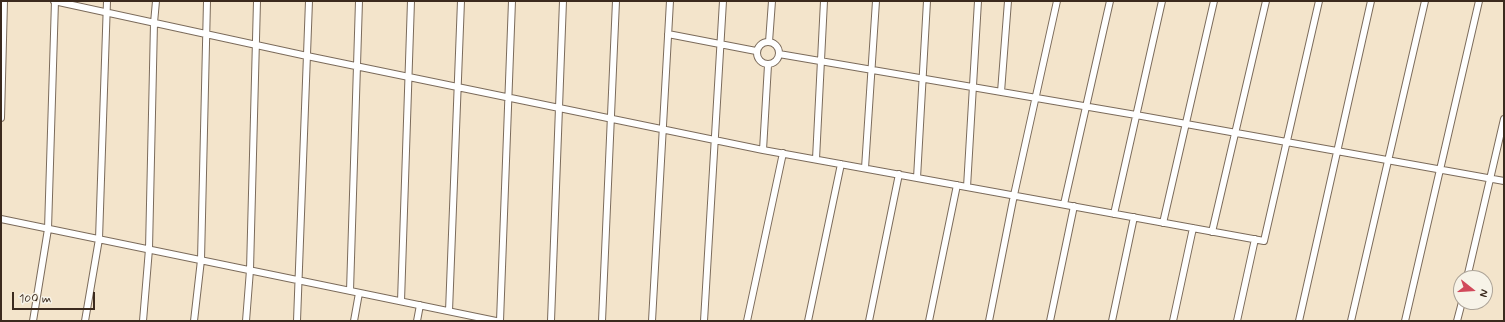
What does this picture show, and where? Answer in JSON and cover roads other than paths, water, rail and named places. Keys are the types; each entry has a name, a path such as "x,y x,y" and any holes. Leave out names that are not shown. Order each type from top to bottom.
{"street":[{"path":"1,118 4,1"},
{"path":"33,321 48,229 55,1 307,56 763,150 1264,241 1288,142 1318,1"},
{"path":"85,321 99,239 107,1"},
{"path":"143,321 148,249 154,23 156,1"},
{"path":"194,321 201,260 207,1"},
{"path":"246,321 250,270 257,1"},
{"path":"296,321 299,280 309,1"},
{"path":"350,291 359,1"},
{"path":"401,301 411,1"},
{"path":"449,311 461,1"},
{"path":"500,321 512,1"},
{"path":"551,321 563,1"},
{"path":"602,321 616,1"},
{"path":"652,321 670,1"},
{"path":"704,321 723,1"},
{"path":"769,42 772,1"},
{"path":"816,159 824,1"},
{"path":"865,168 876,1"},
{"path":"918,178 926,1"},
{"path":"967,187 978,1"},
{"path":"1002,92 1008,1"},
{"path":"989,321 1014,195 1057,1"},
{"path":"1064,204 1110,1"},
{"path":"1114,214 1162,1"},
{"path":"1163,223 1214,1"},
{"path":"1212,232 1266,1"},
{"path":"1299,321 1371,1"},
{"path":"1351,321 1425,1"},
{"path":"1405,321 1479,1"},
{"path":"668,34 756,51"},
{"path":"769,42 776,46 779,54 776,61 768,65 760,62 756,55 756,51 761,44 769,42"},
{"path":"779,54 1035,97 1504,181"},
{"path":"763,150 768,65"},
{"path":"1469,270 1504,119"},
{"path":"747,321 783,153"},
{"path":"808,321 841,164"},
{"path":"869,321 899,174"},
{"path":"929,321 957,185"},
{"path":"1050,321 1074,206"},
{"path":"1112,321 1134,217"},
{"path":"1,219 449,311 477,319 496,321"},
{"path":"1173,321 1193,228"},
{"path":"1237,321 1255,239"},
{"path":"354,321 359,293"},
{"path":"417,321 420,305"},
{"path":"1457,321 1460,310"}]}
